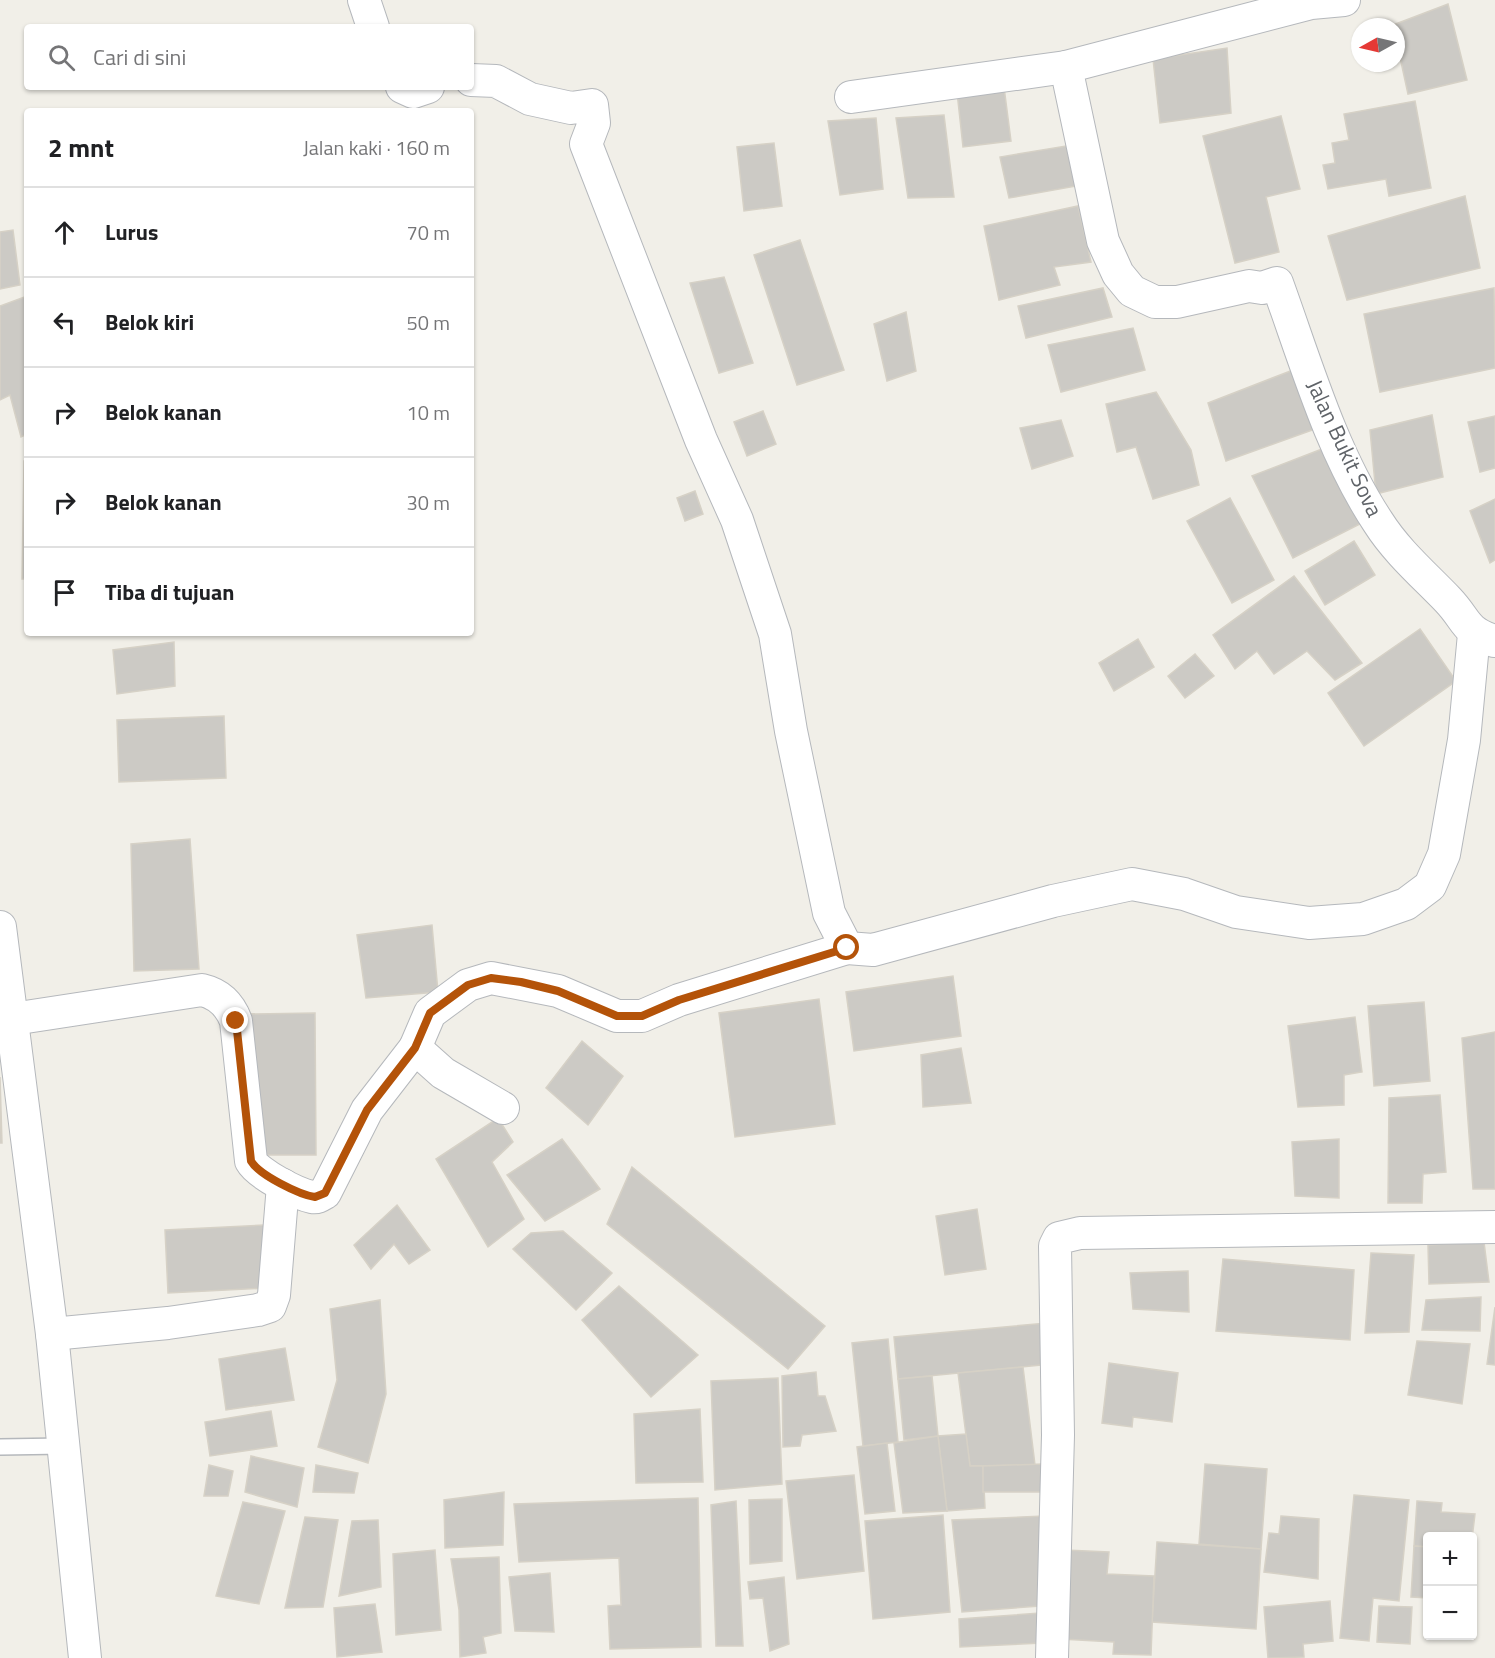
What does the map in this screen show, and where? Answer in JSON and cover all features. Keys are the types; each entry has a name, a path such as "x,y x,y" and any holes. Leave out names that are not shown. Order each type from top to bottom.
{"street":[{"path":"364,0 372,24"},
{"path":"851,97 1066,67 1311,1 1344,0"},
{"name":"Jalan Bukit Sova","path":"1066,67 1103,241 1118,274 1132,291 1155,302 1177,302 1249,286 1262,288 1277,283 1327,419 1372,513 1391,541 1424,578 1485,638"},
{"path":"474,80 496,81 530,99 571,108 592,105 594,123 586,144 701,440 737,520 775,634 791,730 829,913 847,948"},
{"path":"5,1021 202,990 211,992 229,1006 236,1021 249,1156 257,1169 283,1185 310,1197 325,1193 367,1110 415,1048 430,1013 468,985 491,978 558,991 617,1016 642,1016 679,1000 847,948 873,950 1053,901 1132,884 1184,894 1236,912 1309,923 1363,919 1407,904 1430,886 1444,854 1485,638"},
{"path":"0,927 5,1021 52,1334 86,1658"},
{"path":"415,1048 443,1073 503,1108"},
{"path":"52,1334 168,1323 258,1310 270,1305 274,1295 283,1185"},
{"path":"1052,1658 1058,1435 1055,1246 1059,1238 1080,1233 1495,1227"}],"lane":[{"path":"0,1447 64,1446"}],"building":[{"path":"1448,4 1467,80 1408,94 1403,72 1405,20"},
{"path":"1227,48 1231,113 1160,123 1153,59"},
{"path":"1004,87 1011,141 963,147 957,92"},
{"path":"1415,101 1431,188 1389,196 1386,179 1328,189 1323,165 1335,163 1332,143 1349,140 1344,114"},
{"path":"944,115 954,197 908,198 896,118"},
{"path":"1281,116 1300,189 1266,197 1279,252 1235,263 1203,136"},
{"path":"876,118 883,189 840,195 828,121"},
{"path":"774,143 782,206 744,211 737,147"},
{"path":"1072,145 1082,185 1009,198 1000,157"},
{"path":"1465,196 1480,268 1347,300 1328,236"},
{"path":"1078,206 1091,262 1054,267 1060,285 999,300 984,226"},
{"path":"13,230 20,285 0,289 0,232"},
{"path":"800,240 844,370 797,385 754,255"},
{"path":"724,277 753,363 719,373 690,283"},
{"path":"1103,288 1112,317 1026,338 1018,306"},
{"path":"1494,288 1495,368 1380,392 1364,314"},
{"path":"24,297 24,436 21,437 10,395 0,400 0,306"},
{"path":"906,312 916,371 887,381 874,324"},
{"path":"1133,328 1145,370 1061,392 1048,345"},
{"path":"1293,370 1315,429 1226,461 1208,403"},
{"path":"1156,392 1191,450 1199,485 1153,499 1136,447 1117,452 1106,404"},
{"path":"763,411 776,444 747,456 734,422"},
{"path":"1432,415 1443,477 1376,494 1370,430"},
{"path":"1495,416 1495,468 1480,472 1468,422"},
{"path":"1061,420 1073,456 1032,469 1020,428"},
{"path":"1322,449 1360,524 1293,558 1252,476"},
{"path":"24,461 24,579 22,579"},
{"path":"695,491 703,514 685,521 677,498"},
{"path":"1230,498 1274,580 1232,603 1187,521"},
{"path":"1495,499 1495,560 1490,563 1470,511"},
{"path":"1354,541 1375,575 1325,605 1305,571"},
{"path":"1294,576 1362,663 1335,680 1307,651 1274,674 1257,651 1235,669 1213,635"},
{"path":"1420,629 1456,681 1364,746 1328,693"},
{"path":"1138,639 1154,667 1114,691 1099,663"},
{"path":"174,642 175,686 117,694 113,650"},
{"path":"1195,654 1214,676 1185,698 1168,676"},
{"path":"224,716 226,778 119,782 117,720"},
{"path":"190,839 199,969 134,971 131,844"},
{"path":"432,925 438,992 366,998 357,935"},
{"path":"953,976 961,1036 854,1051 846,992"},
{"path":"819,999 835,1124 735,1137 719,1013"},
{"path":"1424,1002 1430,1081 1374,1086 1368,1006"},
{"path":"315,1013 316,1155 256,1155 246,1014"},
{"path":"1355,1017 1362,1072 1344,1075 1344,1105 1298,1107 1288,1026"},
{"path":"1495,1032 1495,1189 1473,1189 1462,1038"},
{"path":"582,1041 623,1076 588,1125 546,1088"},
{"path":"961,1048 971,1103 923,1107 921,1055"},
{"path":"0,1077 2,1143 0,1143"},
{"path":"1440,1095 1446,1172 1423,1174 1422,1203 1388,1203 1389,1098"},
{"path":"498,1118 513,1142 492,1162 524,1219 488,1247 436,1159"},
{"path":"562,1139 600,1189 545,1221 507,1175"},
{"path":"1339,1139 1339,1198 1295,1196 1292,1142"},
{"path":"632,1167 825,1326 788,1369 607,1224"},
{"path":"397,1205 430,1250 409,1264 394,1244 371,1269 354,1245"},
{"path":"977,1209 986,1269 945,1275 936,1216"},
{"path":"265,1225 268,1288 168,1293 165,1230"},
{"path":"563,1231 612,1273 576,1310 513,1249 531,1233"},
{"path":"1484,1242 1489,1282 1429,1284 1428,1245"},
{"path":"1371,1253 1414,1255 1409,1332 1365,1333"},
{"path":"1223,1259 1354,1270 1350,1340 1216,1331"},
{"path":"1188,1271 1189,1312 1133,1309 1130,1273"},
{"path":"619,1286 698,1355 651,1397 582,1320"},
{"path":"1481,1297 1480,1331 1422,1330 1426,1300"},
{"path":"380,1300 386,1394 368,1463 318,1447 337,1380 330,1309"},
{"path":"1495,1307 1495,1365 1487,1364"},
{"path":"1047,1323 1051,1364 898,1379 894,1337"},
{"path":"888,1339 898,1442 863,1446 852,1343"},
{"path":"1417,1341 1470,1344 1462,1404 1408,1395"},
{"path":"285,1348 294,1400 226,1410 219,1359"},
{"path":"1109,1363 1178,1373 1172,1422 1133,1417 1132,1427 1102,1423"},
{"path":"1023,1367 1035,1465 970,1466 958,1373"},
{"path":"816,1372 818,1396 825,1396 836,1431 802,1435 800,1446 783,1447 782,1376"},
{"path":"932,1376 938,1436 904,1440 898,1379"},
{"path":"778,1378 782,1484 715,1490 711,1381"},
{"path":"700,1409 703,1482 636,1483 634,1414"},
{"path":"271,1411 277,1446 210,1456 205,1422"},
{"path":"966,1434 970,1466 983,1466 985,1508 947,1511 938,1436"},
{"path":"938,1436 947,1511 903,1513 894,1443"},
{"path":"887,1443 895,1511 865,1514 857,1447"},
{"path":"251,1456 304,1468 297,1507 245,1492"},
{"path":"1043,1464 1044,1492 983,1492 983,1466"},
{"path":"1205,1464 1267,1469 1261,1549 1199,1544"},
{"path":"209,1465 233,1471 228,1496 204,1496"},
{"path":"316,1465 358,1473 354,1493 313,1492"},
{"path":"854,1475 864,1571 797,1579 786,1481"},
{"path":"504,1492 503,1545 445,1548 444,1500"},
{"path":"1354,1495 1409,1500 1399,1601 1373,1598 1369,1641 1340,1638"},
{"path":"698,1498 701,1647 610,1649 608,1606 621,1605 619,1558 519,1562 514,1504"},
{"path":"782,1499 782,1561 750,1564 749,1500"},
{"path":"736,1501 743,1646 716,1646 711,1505"},
{"path":"1417,1501 1442,1503 1441,1512 1475,1514 1473,1532 1423,1532 1423,1547 1414,1546"},
{"path":"243,1502 285,1511 259,1604 216,1596"},
{"path":"943,1515 950,1612 873,1619 865,1521"},
{"path":"1044,1516 1040,1606 962,1612 952,1520"},
{"path":"1281,1516 1319,1519 1318,1579 1264,1572 1269,1533 1279,1534"},
{"path":"305,1517 338,1520 323,1607 285,1608"},
{"path":"378,1520 381,1587 339,1596 352,1521"},
{"path":"1157,1542 1261,1549 1256,1629 1152,1622"},
{"path":"1414,1546 1423,1547 1423,1598 1411,1597"},
{"path":"435,1550 441,1630 396,1635 393,1554"},
{"path":"1065,1550 1109,1552 1107,1574 1154,1576 1151,1655 1113,1654 1114,1642 1061,1639"},
{"path":"499,1557 501,1633 483,1637 486,1653 460,1657 459,1610 451,1559"},
{"path":"550,1573 554,1632 515,1631 509,1577"},
{"path":"784,1577 789,1644 770,1651 763,1598 750,1599 748,1582"},
{"path":"1330,1601 1333,1641 1303,1644 1304,1657 1268,1658 1264,1607"},
{"path":"375,1604 382,1652 337,1657 334,1608"},
{"path":"1379,1606 1412,1607 1410,1644 1377,1642"},
{"path":"1040,1613 1042,1643 960,1647 959,1619"}],"route":[{"path":"236,1021 249,1156 253,1166 283,1185 315,1197 325,1193 367,1110 415,1048 430,1013 448,997 468,985 491,978 521,982 558,991 617,1016 642,1016 679,1000 847,948"}]}
